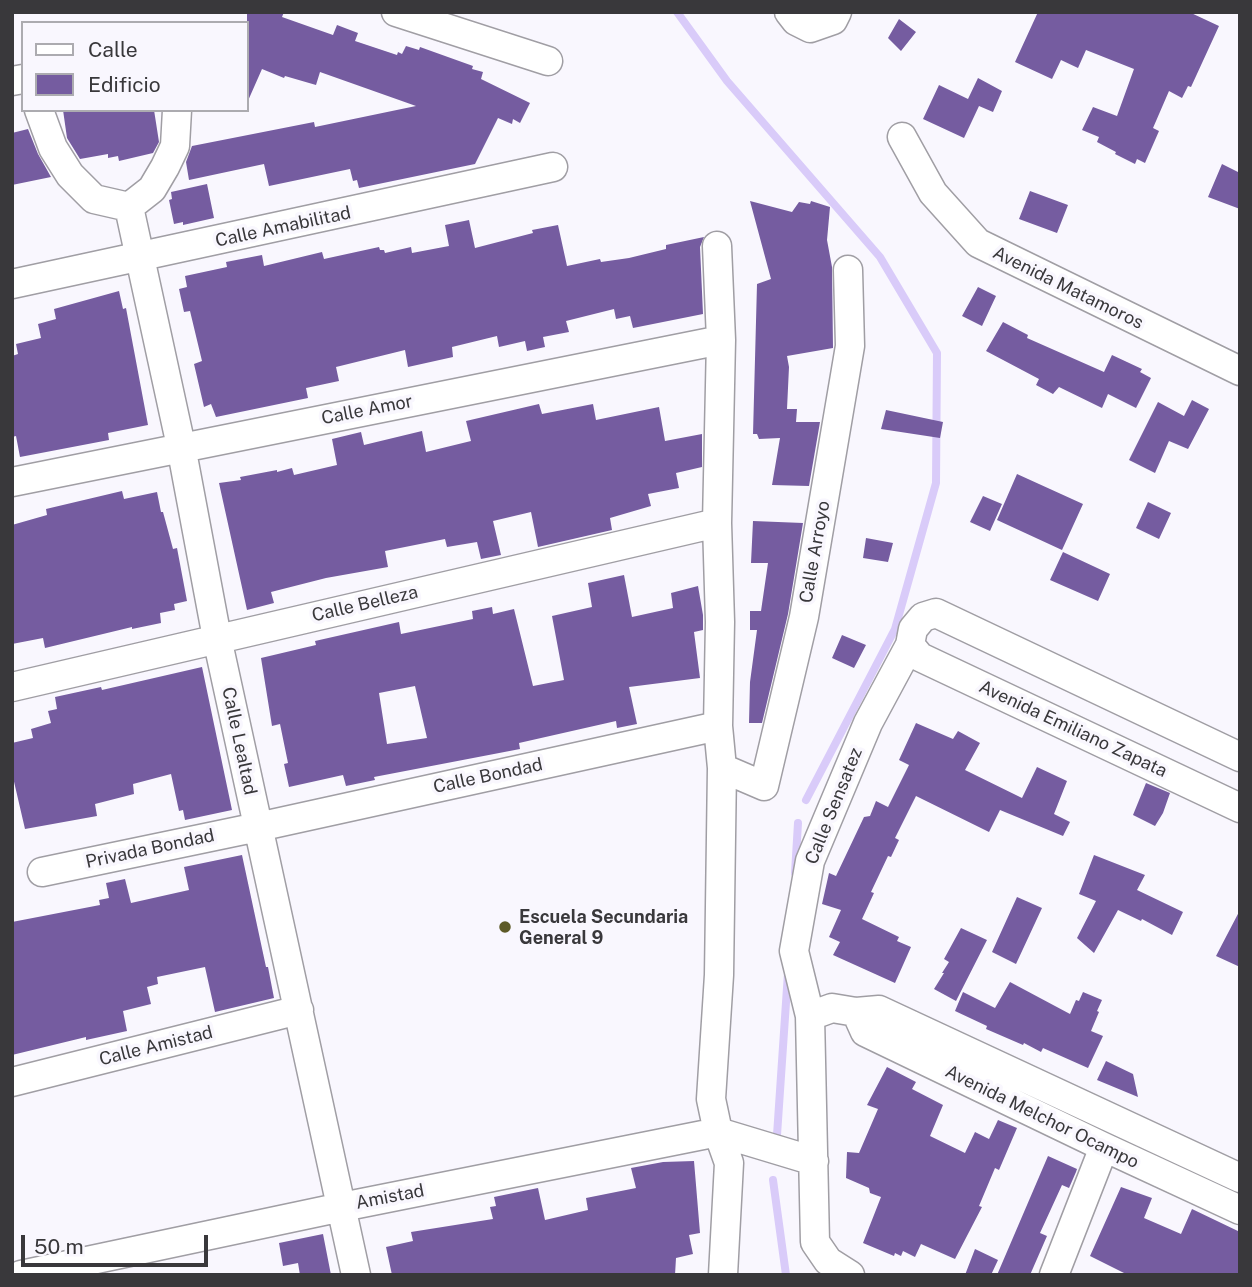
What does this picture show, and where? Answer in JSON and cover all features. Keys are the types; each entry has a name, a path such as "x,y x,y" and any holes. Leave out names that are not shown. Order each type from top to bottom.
{"street":[{"path":"396,12 548,61"},
{"path":"789,12 796,21 810,28 835,16"},
{"path":"40,112 54,148 70,175 94,199 129,207 152,189 166,167 175,146 177,112"},
{"name":"Avenida Matamoros","path":"902,137 933,193 978,243 1240,371"},
{"name":"Calle Amabilitad","path":"12,284 553,167"},
{"name":"Calle Lealtad","path":"129,207 181,446 217,638 356,1275"},
{"path":"717,246 722,340 717,523 720,622 718,726 722,768 719,975 711,1099 718,1132 729,1163 723,1275"},
{"name":"Calle Arroyo","path":"722,768 764,786 804,617 850,346 848,270"},
{"name":"Calle Amor","path":"12,482 181,446 722,340"},
{"name":"Calle Belleza","path":"12,687 717,523"},
{"path":"912,637 923,617 936,614 1240,757"},
{"name":"Avenida Emiliano Zapata","path":"912,637 920,657 1240,808"},
{"name":"Calle Sensatez","path":"849,1275 828,1261 815,1242 801,1158 810,1016 794,951 810,861 868,723 912,637"},
{"name":"Calle Bondad","path":"258,827 718,726"},
{"name":"Privada Bondad","path":"42,872 258,827"},
{"name":"Avenida Melchor Ocampo","path":"810,1016 832,1008 856,1012 879,1010 1240,1178"},
{"name":"Calle Amistad","path":"12,1082 299,1010"},
{"name":"Avenida Melchor Ocampo","path":"856,1012 865,1032 1240,1210"},
{"path":"718,1132 801,1158"},
{"name":"Amistad","path":"21,1275 718,1132"},
{"path":"1054,1275 1104,1147"}],"building":[{"path":"247,12 284,12 282,17 333,35 337,25 358,33 355,41 397,55 398,52 402,54 406,46 419,50 420,47 473,66 472,69 483,72 481,79 530,103 520,123 513,119 512,124 498,118 475,164 359,188 357,180 353,181 350,169 269,186 264,164 189,180 186,162 192,146 314,122 315,127 416,106 320,72 316,85 285,76 284,78 262,69 248,101"},
{"path":"1038,12 1189,12 1219,26 1191,87 1188,86 1182,98 1169,91 1153,128 1159,131 1145,163 1137,159 1135,164 1115,154 1116,152 1097,142 1099,137 1082,130 1093,107 1117,116 1134,69 1086,50 1078,68 1061,60 1052,79 1015,62"},
{"path":"899,19 916,32 901,51 888,38"},
{"path":"978,78 1002,91 993,112 979,106 964,138 923,119 939,85 968,99"},
{"path":"63,112 154,112 159,142 153,153 119,161 118,156 108,158 108,154 80,159 67,138"},
{"path":"28,129 51,177 12,185 12,133"},
{"path":"1222,164 1240,173 1240,209 1208,197"},
{"path":"207,184 214,218 183,225 183,222 174,224 169,200 172,199 171,192"},
{"path":"1030,191 1068,205 1057,233 1019,219"},
{"path":"750,201 792,212 799,202 810,204 811,201 830,207 827,240 832,267 833,348 787,356 787,409 797,409 796,422 820,422 809,486 772,485 780,438 759,439 757,434 753,434 757,284 771,279"},
{"path":"469,220 475,248 533,233 532,230 558,225 567,266 600,259 601,262 629,258 666,249 666,245 704,237 700,247 703,314 633,328 630,316 616,319 614,309 566,321 569,332 543,337 545,347 527,351 525,341 499,347 497,336 452,347 453,357 408,367 405,350 336,367 339,381 306,388 308,398 216,417 211,404 204,407 194,364 202,361 190,311 184,312 179,289 187,287 185,276 227,267 226,262 262,255 264,266 322,252 324,259 379,247 385,253 411,247 412,253 449,246 445,225"},
{"path":"978,287 996,296 982,326 962,316"},
{"path":"119,291 123,309 126,308 148,425 108,433 109,440 20,457 16,436 12,437 12,356 18,354 16,344 41,338 38,324 56,319 54,309"},
{"path":"1003,322 1028,335 1027,338 1104,372 1112,355 1142,369 1140,372 1151,378 1136,408 1108,394 1102,408 1059,387 1053,394 1036,385 1039,379 986,351"},
{"path":"1192,400 1209,409 1188,449 1169,441 1155,473 1129,460 1158,402 1184,416"},
{"path":"539,404 542,414 593,404 596,420 659,407 665,441 702,434 702,467 676,473 679,488 648,494 651,506 610,518 612,530 538,547 531,512 493,521 501,555 481,559 477,542 447,547 445,539 385,551 388,567 326,578 271,592 274,603 247,610 219,483 277,470 292,468 294,475 337,465 332,439 361,432 364,445 422,431 426,452 471,441 466,421"},
{"path":"886,410 943,422 940,438 881,429"},
{"path":"1017,474 1083,504 1062,550 997,520"},
{"path":"122,491 124,499 157,492 173,549 177,548 187,601 174,604 175,610 160,613 161,623 132,627 45,648 43,638 12,644 12,525 47,515 46,509"},
{"path":"983,496 1002,504 990,531 970,522"},
{"path":"1148,502 1171,513 1159,539 1136,528"},
{"path":"753,521 803,523 788,614 762,723 749,723 750,682 757,630 750,630 750,611 761,611 768,563 751,563"},
{"path":"866,538 893,543 888,562 863,558"},
{"path":"1063,552 1110,574 1098,601 1050,580"},
{"path":"624,575 632,617 673,608 671,593 698,586 703,630 694,632 700,678 629,687 637,724 617,728 616,721 519,743 520,749 374,777 375,780 346,786 343,775 289,787 284,764 288,763 280,724 272,726 261,658 316,645 315,641 399,622 401,634 473,619 472,611 492,607 493,614 514,609 533,686 564,680 552,616 592,607 588,583","holes":["415,686 427,738 387,744 379,693"]},
{"path":"842,635 866,645 854,668 832,658"},
{"path":"202,667 232,810 185,820 183,810 179,811 171,774 133,784 134,794 95,804 97,816 25,829 12,773 12,743 33,738 31,729 51,723 48,711 57,709 55,697 101,687 102,690"},
{"path":"916,723 953,739 958,731 980,743 965,770 1022,798 1037,767 1067,781 1054,814 1070,822 1063,836 1000,810 989,832 916,796 895,838 899,840 871,892 874,893 862,919 899,937 897,941 911,947 895,983 833,955 840,942 829,937 841,910 822,904 829,873 836,876 864,817 870,816 876,801 888,807 909,765 899,760"},
{"path":"1146,783 1170,793 1155,826 1133,815"},
{"path":"242,855 274,998 215,1012 205,967 157,977 158,984 147,987 151,1004 123,1011 127,1031 86,1040 86,1037 12,1055 12,922 100,905 99,900 109,898 106,883 125,879 131,903 189,890 184,867"},
{"path":"1094,855 1145,875 1137,890 1183,912 1172,935 1118,910 1094,953 1077,938 1096,901 1079,894"},
{"path":"1017,897 1042,908 1016,964 992,952"},
{"path":"1240,910 1240,967 1216,956"},
{"path":"961,928 987,940 956,1001 934,989 949,962 944,959"},
{"path":"1010,982 1070,1014 1083,992 1102,1000 1091,1031 1103,1036 1088,1068 1043,1048 1041,1052 1024,1043 1023,1045 986,1029 987,1026 955,1011 963,992 995,1008"},
{"path":"1106,1061 1133,1074 1138,1097 1097,1080"},
{"path":"887,1067 916,1082 912,1089 943,1105 930,1136 965,1153 975,1132 989,1139 998,1120 1017,1128 999,1170 995,1168 979,1206 982,1207 955,1259 921,1244 915,1257 903,1251 901,1256 895,1253 894,1256 863,1243 881,1197 870,1193 869,1188 846,1178 847,1152 859,1153 878,1109 867,1105"},
{"path":"1048,1156 1077,1169 1076,1172 1069,1188 1062,1185 1040,1233 1047,1236 1030,1275 997,1275"},
{"path":"694,1161 700,1233 689,1235 693,1254 676,1258 675,1275 392,1275 386,1247 413,1241 411,1232 493,1219 490,1207 496,1206 494,1197 538,1188 545,1220 588,1210 586,1198 636,1188 631,1168 663,1162"},
{"path":"1121,1187 1152,1198 1144,1218 1181,1234 1192,1209 1240,1232 1240,1275 1128,1275 1090,1256"},
{"path":"323,1234 331,1275 300,1275 298,1263 283,1266 279,1243"},
{"path":"975,1249 998,1260 991,1275 965,1275"}],"waterway":[{"path":"677,12 727,81 880,257 937,353 936,483 895,629 806,800"},
{"path":"795,873 798,823"},
{"path":"777,1135 788,973"},
{"path":"773,1180 786,1275"}],"place":[{"name":"Escuela Secundaria General 9","path":"505,927"}]}
